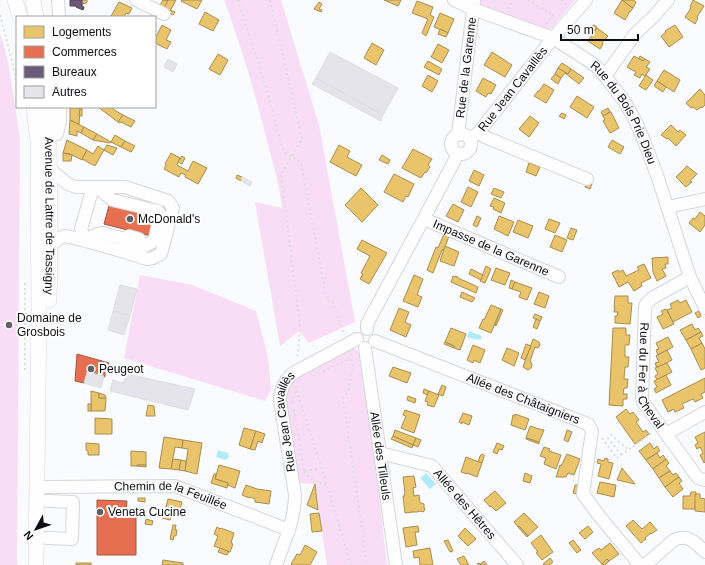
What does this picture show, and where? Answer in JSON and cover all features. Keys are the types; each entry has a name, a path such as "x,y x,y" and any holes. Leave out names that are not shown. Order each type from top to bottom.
{"main road":[{"path":"16,0 20,16"},
{"path":"33,0 36,16"},
{"path":"34,108 38,142 39,308 36,565"},
{"name":"Avenue de Lattre de Tassigny","path":"47,108 49,134 48,168 50,247 47,565"}],"street":[{"path":"58,0 58,16"},
{"path":"136,0 164,14"},
{"name":"Rue du Bois Prie Dieu","path":"454,0 474,4 553,38 597,67 624,101 634,118 655,169 690,277 705,308"},
{"name":"Rue Jean Cavaillès","path":"474,135 586,0"},
{"path":"604,76 635,34 668,0"},
{"name":"Rue de la Garenne","path":"458,135 474,4"},
{"path":"58,134 60,108"},
{"path":"474,135 468,152 458,154 453,151 451,145 453,138 458,135 474,135 485,137 587,179"},
{"path":"365,343 375,339 374,333 367,329 367,324 458,154"},
{"path":"48,168 68,184 76,187 125,187 168,201 173,208 161,254 154,258 147,259 85,240 64,236 58,239 50,247"},
{"path":"85,240 81,229 95,187"},
{"path":"85,240 103,233 124,239 128,245 137,248 145,246 151,243 155,238 160,214 158,211 112,200 95,187"},
{"path":"668,207 705,199"},
{"name":"Impasse de la Garenne","path":"424,219 559,277"},
{"name":"Rue du Fer à Cheval","path":"690,277 652,298 646,304 642,398 698,478 705,480"},
{"name":"Rue Jean Cavaillès","path":"276,565 289,530 294,508 295,495 280,401 282,387 287,378 295,372 365,343"},
{"name":"Allée des Châtaigniers","path":"365,343 588,424 592,431 583,494 640,565"},
{"name":"Allée des Tilleuls","path":"365,343 396,565"},
{"path":"664,430 705,412"},
{"name":"Allée des Hêtres","path":"380,453 432,466 517,565"},
{"name":"Chemin de la Feuillée","path":"47,494 175,486 289,530"},
{"path":"47,494 73,502 72,539 47,538"},
{"path":"645,565 678,538 687,538 696,543 705,552"}],"path":[{"path":"238,0 267,91 283,151 299,161 302,165 328,301 334,303 341,326"},
{"path":"270,0 302,139 281,175 300,326 298,352"},
{"path":"502,7 508,9 513,0"},
{"path":"528,0 557,18 561,14"},
{"path":"561,0 567,4"},
{"path":"564,9 568,1"},
{"path":"0,15 16,82"},
{"path":"540,21 548,23 554,15"},
{"path":"25,277 25,371"},
{"path":"314,376 346,360 352,360"},
{"path":"353,366 349,389 343,398 367,565"},
{"path":"294,385 327,485 351,565"},
{"path":"592,431 597,430 617,458 664,430"},
{"path":"621,456 608,438 611,435 629,450"},
{"path":"321,468 304,470 312,479 327,485"}],"shaded area":[{"path":"224,0 281,0 319,125 355,322 309,343 299,331 280,346 255,202 282,208 280,192 254,90"},
{"path":"481,0 575,0 552,28 546,29 480,5"},
{"name":"Domaine de Grosbois","path":"0,33 8,61 20,139 17,565 0,565"},
{"path":"140,275 192,285 256,311 268,357 271,390 265,401 124,358"},
{"path":"353,347 359,352 367,392 387,565 327,565 315,484 298,483 285,411 286,393 290,382 299,374"}],"water":[{"path":"469,331 482,336 481,340 467,337"},
{"path":"218,450 228,453 229,458 226,460 216,457"},
{"path":"426,473 436,484 430,489 420,478"}],"building: Logements":[{"path":"82,0 87,0 87,2 82,4"},
{"path":"163,0 168,1 163,10 159,7"},
{"path":"168,0 176,0 169,13 163,10"},
{"path":"202,0 197,9 181,1"},
{"path":"384,0 401,0 398,6"},
{"path":"622,0 633,8 625,20 614,13"},
{"path":"622,0 633,0 636,2 633,8"},
{"path":"693,0 704,6 697,17 698,18 695,24 685,17 691,8 690,7"},
{"path":"417,1 433,7 430,15 434,17 426,36 422,33 428,19 412,13"},
{"path":"119,2 132,8 129,14 126,13 124,16 111,16"},
{"path":"319,2 322,4 319,9 322,10 321,12 314,9"},
{"path":"170,10 175,12 173,15 169,13"},
{"path":"205,12 219,20 213,31 199,24"},
{"path":"440,13 454,19 448,33 434,27"},
{"path":"162,25 171,30 166,40 171,42 167,49 156,44 156,37"},
{"path":"594,25 597,27 592,34 589,30"},
{"path":"675,25 683,37 669,47 661,36 666,32 665,31"},
{"path":"597,28 608,36 602,43 603,44 600,49 588,41"},
{"path":"440,29 448,33 446,37 438,34"},
{"path":"372,43 384,50 376,65 364,58"},
{"path":"438,44 449,50 442,63 431,57"},
{"path":"492,52 512,65 505,77 484,65"},
{"path":"218,54 228,60 220,75 209,69"},
{"path":"634,56 643,61 645,59 650,62 646,67 650,69 645,76 642,74 640,78 634,75 636,72 627,67"},
{"path":"640,56 645,59 643,61 639,58"},
{"path":"428,61 442,69 439,75 424,67"},
{"path":"562,63 571,69 568,74 558,68"},
{"path":"558,68 568,74 571,69 584,78 579,84 565,73 561,78 555,74"},
{"path":"664,70 680,80 674,92 657,81"},
{"path":"555,74 561,78 558,84 551,79"},
{"path":"428,75 438,81 432,92 422,86"},
{"path":"646,75 653,80 646,90 639,86"},
{"path":"483,78 496,85 491,94 488,93 486,97 476,91"},
{"path":"657,81 666,87 663,92 654,86"},
{"path":"544,84 554,90 546,103 534,96"},
{"path":"700,89 705,95 705,105 697,110 693,107 691,108 686,103"},
{"path":"577,96 594,107 587,118 570,107"},
{"path":"70,108 82,108 80,109 79,125 70,120"},
{"path":"99,108 112,108 123,115 118,122"},
{"path":"608,108 610,112 603,116 601,112"},
{"path":"80,109 82,109 82,116 79,116"},
{"path":"610,112 619,128 610,133 603,121 605,120 603,116"},
{"path":"562,113 566,115 564,119 559,116"},
{"path":"123,115 135,121 131,127 118,122"},
{"path":"530,116 539,123 529,137 519,129"},
{"path":"70,120 84,127 81,133 77,131 77,136 69,134"},
{"path":"671,125 678,132 680,130 686,135 676,146 668,138 667,139 661,135"},
{"path":"84,127 97,134 93,140 81,133"},
{"path":"97,134 111,142 93,140"},
{"path":"115,135 125,141 121,147 111,142"},
{"path":"67,140 87,150 82,160 70,154 63,153"},
{"path":"612,140 624,147 620,154 608,147"},
{"path":"125,141 135,146 131,152 121,147"},
{"path":"107,145 117,148 113,155 104,150"},
{"path":"339,145 350,151 347,157 362,165 356,176 330,162"},
{"path":"98,146 104,150 95,166 82,159 87,150 93,154"},
{"path":"413,149 432,159 428,165 430,167 421,178 402,168"},
{"path":"63,153 72,155 71,161 63,161"},
{"path":"171,153 180,158 177,165 188,171 193,161 207,168 198,184 185,177 186,175 181,173 179,177 164,169"},
{"path":"382,155 390,160 388,164 379,160"},
{"path":"182,156 185,158 182,164 178,162"},
{"path":"529,163 540,167 536,176 526,172"},
{"path":"687,166 697,174 690,181 692,182 686,187 676,177"},
{"path":"474,170 484,175 479,186 469,181"},
{"path":"394,174 414,184 408,197 406,196 403,202 384,192"},
{"path":"237,175 242,177 241,181 236,178"},
{"path":"587,182 592,184 590,189 585,187"},
{"path":"468,187 478,192 471,207 461,202"},
{"path":"361,188 378,205 362,222 345,205"},
{"path":"494,188 504,192 501,198 491,194"},
{"path":"494,198 505,203 501,213 493,209 494,207 490,206"},
{"path":"453,204 464,210 458,222 446,216"},
{"path":"700,212 705,216 705,225 700,232 689,223 693,218 695,219"},
{"path":"477,216 481,218 477,227 473,225"},
{"path":"499,216 514,222 508,236 494,229"},
{"path":"549,219 560,223 555,233 545,229"},
{"path":"518,220 533,226 528,238 513,232"},
{"path":"571,228 577,230 573,240 567,238"},
{"path":"444,234 449,236 433,273 427,270 436,247 438,248"},
{"path":"555,235 567,240 562,252 550,247"},
{"path":"362,240 387,253 369,284 360,279 363,274 361,273 370,256 357,249"},
{"path":"445,246 459,252 454,266 440,261"},
{"path":"668,257 668,264 665,264 666,268 662,269 666,276 657,281 653,272 652,258"},
{"path":"644,264 651,278 641,283 642,286 634,291 628,282 619,287 612,273 618,270 619,272 623,270 626,276 639,270 637,267"},
{"path":"486,266 491,269 485,283 480,281"},
{"path":"496,268 510,273 505,285 491,280"},
{"path":"471,269 483,275 481,280 469,274"},
{"path":"414,275 423,279 417,295 422,297 418,307 403,301"},
{"path":"453,276 478,287 476,293 451,282"},
{"path":"511,280 515,282 512,289 509,288"},
{"path":"515,282 532,288 527,300 519,297 521,292 512,289"},
{"path":"462,292 475,298 472,302 460,297"},
{"path":"539,292 549,296 545,308 534,304"},
{"path":"615,296 628,296 628,303 632,303 630,324 615,323 615,316 617,316 618,312 614,312"},
{"path":"678,300 680,303 686,300 692,312 673,322 667,310 672,308 670,304"},
{"path":"491,305 501,309 491,333 479,328"},
{"path":"399,308 409,312 405,322 411,325 406,337 390,330"},
{"path":"501,309 503,310 496,326 495,325"},
{"path":"666,309 674,324 663,329 657,317 663,314 661,311"},
{"path":"699,311 701,316 698,318 695,313"},
{"path":"535,314 542,317 540,321 533,318"},
{"path":"536,319 540,321 537,329 533,327"},
{"path":"692,324 695,330 698,328 701,332 686,340 680,330"},
{"path":"451,328 466,334 460,350 445,342"},
{"path":"613,328 626,328 626,335 630,335 629,345 625,345 625,357 629,357 628,367 625,367 624,379 628,379 627,388 624,388 623,394 627,394 627,399 623,399 623,406 609,405"},
{"path":"701,332 703,336 699,338 702,343 691,349 686,340"},
{"path":"668,337 673,347 658,355 656,350 659,349 656,343"},
{"path":"533,339 540,344 539,347 535,347 530,361 532,365 528,370 523,367"},
{"path":"445,342 454,346 454,348 444,344"},
{"path":"702,343 705,349 705,368 701,370 691,349"},
{"path":"526,344 531,346 525,360 521,358"},
{"path":"473,345 485,350 480,363 474,360 473,363 467,360"},
{"path":"507,348 519,353 514,366 502,360"},
{"path":"667,350 672,360 657,368 655,363 659,362 656,356"},
{"path":"667,363 672,372 657,380 655,376 658,374 655,368"},
{"path":"393,367 411,373 407,383 389,376"},
{"path":"666,375 671,385 656,393 654,389 657,387 654,381"},
{"path":"705,378 705,392 701,394 703,398 695,402 693,399 682,404 684,408 675,412 674,409 668,412 662,400"},
{"path":"442,385 446,387 443,396 438,394"},
{"path":"424,389 429,391 428,395 423,393"},
{"path":"91,391 99,393 99,398 106,398 105,411 91,411"},
{"path":"429,391 439,395 434,407 427,405 428,402 425,401"},
{"path":"99,393 105,395 106,398 99,398"},
{"path":"408,396 416,399 415,403 407,400"},
{"path":"88,404 91,404 91,411 88,411"},
{"path":"148,405 154,406 155,416 146,416"},
{"path":"626,409 630,414 633,412 639,420 636,422 643,432 646,430 649,434 635,444 616,417"},
{"path":"405,410 420,415 414,433 401,428 406,416 403,415"},
{"path":"463,413 472,416 469,425 459,422"},
{"path":"515,414 529,419 525,430 511,425 513,415 515,416"},
{"path":"95,418 112,419 112,434 95,434"},
{"path":"530,426 544,430 539,442 526,438"},
{"path":"244,428 256,431 250,449 239,445"},
{"path":"395,430 416,438 413,445 393,436"},
{"path":"567,430 572,432 568,442 564,440"},
{"path":"256,431 265,434 262,443 258,441 255,450 250,449"},
{"path":"705,432 704,463 700,455 703,453 700,447 697,449 695,445 698,443 695,437"},
{"path":"393,436 413,445 412,448 391,439"},
{"path":"164,437 183,440 182,448 175,447 171,469 159,468"},
{"path":"416,438 421,440 418,447 413,445"},
{"path":"526,439 539,442 539,444"},
{"path":"183,440 202,443 197,474 185,471 188,449 182,448"},
{"path":"86,443 99,444 99,455 88,455"},
{"path":"497,443 504,446 502,450 499,449 497,454 493,452"},
{"path":"650,443 654,449 657,446 660,451 646,460 639,451"},
{"path":"544,447 550,449 549,451 561,455 556,469 544,464 546,458 540,456"},
{"path":"131,451 146,452 146,465 131,466"},
{"path":"657,453 660,458 663,455 666,459 653,469 646,460"},
{"path":"482,454 484,457 482,463 478,462"},
{"path":"567,454 580,459 574,475 568,473 566,477 556,477 560,465 561,466"},
{"path":"466,457 482,463 477,477 461,472"},
{"path":"605,458 608,459 608,462 613,463 609,479 598,476 601,464 597,463 598,459 604,461"},
{"path":"173,459 181,460 179,470 171,469"},
{"path":"666,459 669,463 666,466 670,471 659,478 653,469"},
{"path":"181,460 186,461 185,471 179,470"},
{"path":"146,465 146,467 136,466"},
{"path":"219,465 240,471 235,488 228,485 228,483 215,479"},
{"path":"622,468 635,484 617,480"},
{"path":"670,471 673,475 676,473 679,477 665,487 659,478"},
{"path":"525,473 532,476 530,483 523,481"},
{"path":"214,474 216,474 215,479 228,483 227,488 211,483"},
{"path":"414,476 416,487 413,488 414,496 419,495 420,503 424,504 425,510 423,512 419,511 405,513 403,477"},
{"path":"679,477 682,481 679,483 683,489 673,497 665,487"},
{"path":"600,482 616,485 614,497 597,493"},
{"path":"315,484 316,494 318,510 307,505"},
{"path":"246,485 257,489 271,491 269,504 255,502 255,499 242,495"},
{"path":"575,485 581,485 580,495 573,493"},
{"path":"495,491 506,503 496,511 484,500"},
{"path":"691,492 696,492 695,509 683,509 683,496 690,496"},
{"path":"695,494 700,494 700,498 705,499 705,512 695,511"},
{"path":"138,498 145,498 145,502 138,501"},
{"path":"168,499 182,502 178,514 165,511"},
{"path":"163,512 171,514 170,520 162,518"},
{"path":"319,513 322,531 312,532 310,514"},
{"path":"524,513 538,527 528,536 514,522"},
{"path":"146,519 153,521 152,525 145,524"},
{"path":"633,520 642,529 650,522 657,530 651,533 641,543 626,526"},
{"path":"173,525 176,525 175,530 177,530 176,536 174,536 173,540 170,539"},
{"path":"418,526 419,532 415,532 417,545 406,547 403,528"},
{"path":"519,526 528,536 527,537 518,527"},
{"path":"588,526 593,532 585,539 579,533"},
{"path":"217,527 234,533 231,543 233,544 230,552 214,546 218,536 214,534"},
{"path":"465,528 476,539 468,546 458,536"},
{"path":"541,535 553,552 542,560 536,553 538,552 531,543"},
{"path":"448,540 453,551 450,552 444,541"},
{"path":"573,540 581,550 577,553 569,543"},
{"path":"610,543 619,554 609,561 607,559 602,564 592,553 599,548 601,550"},
{"path":"305,545 317,552 310,565 291,564 297,554 300,555"},
{"path":"220,548 229,552 227,555 218,552"},
{"path":"430,548 433,565 420,565 419,557 414,558 413,551"},
{"path":"464,556 469,565 461,565 457,559"},
{"path":"550,558 553,562 549,565 543,564"},
{"path":"607,559 609,561 605,565 602,565 602,564"},
{"path":"163,560 183,563 183,565 162,565"},
{"path":"484,561 487,565 477,564 480,564"},
{"path":"76,563 91,563 91,565 76,565"}],"building: Commerces":[{"name":"McDonald's","path":"110,202 157,214 151,236 104,224"},
{"name":"Peugeot","path":"77,354 109,363 107,369 105,369 105,377 87,372 84,383 75,381"},
{"path":"97,500 127,501 126,510 136,510 136,555 97,555"}],"building: Bureaux":[{"path":"70,0 82,0 82,6 84,7 83,10 76,6 70,6"}],"building: Autres":[{"path":"330,52 398,88 383,115 316,78"},
{"path":"168,59 177,64 173,72 164,67"},
{"path":"316,78 383,115 381,121 312,84"},
{"path":"242,177 252,182 250,186 241,181"},
{"path":"120,285 137,289 130,316 113,311"},
{"path":"113,311 130,316 124,335 108,330"},
{"path":"87,372 104,376 101,388 84,383"},
{"path":"127,374 195,389 188,410 110,391 113,380 123,383"}],"place":[{"name":"McDonald's","path":"130,219"},
{"name":"Domaine de Grosbois","path":"9,325"},
{"name":"Peugeot","path":"91,369"},
{"name":"Veneta Cucine","path":"100,512"}]}
